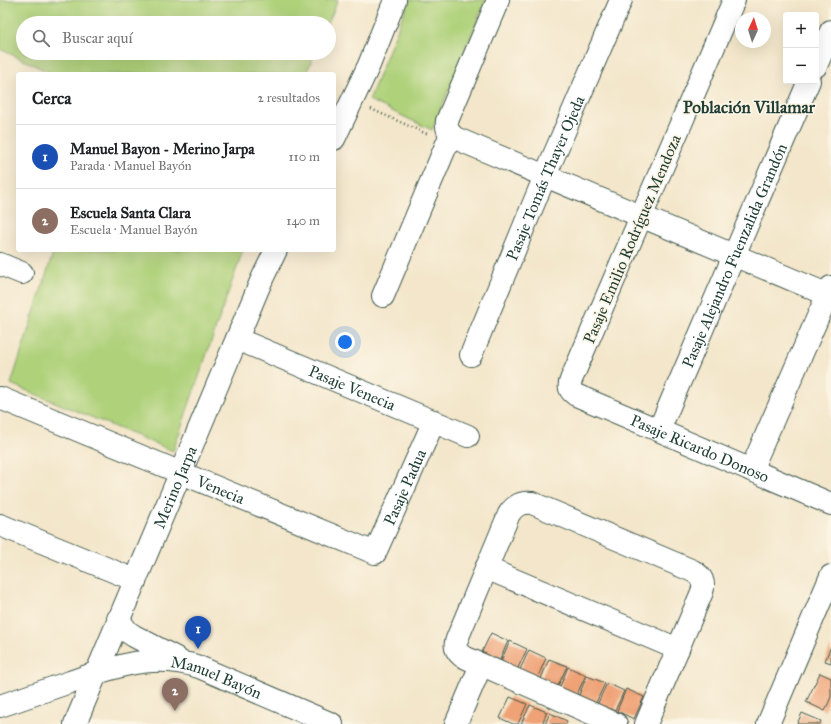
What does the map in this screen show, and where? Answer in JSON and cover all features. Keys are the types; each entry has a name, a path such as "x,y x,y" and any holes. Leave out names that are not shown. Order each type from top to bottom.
{"street":[{"path":"336,135 395,0"},
{"path":"383,296 449,139 446,126 447,121 498,0"},
{"name":"Pasaje Tomás Thayer Ojeda","path":"471,355 545,176 621,0"},
{"name":"Pasaje Emilio Rodríguez Mendoza","path":"570,389 569,385 571,380 734,0"},
{"path":"819,59 831,31"},
{"name":"Pasaje Alejandro Fuenzalida Grandón","path":"659,430 808,84"},
{"path":"449,139 455,138 734,256 830,293 751,470"},
{"name":"Merino Jarpa","path":"75,724 180,472 275,252"},
{"path":"0,264 22,273"},
{"name":"Pasaje Venecia","path":"237,339 468,436"},
{"name":"Pasaje Ricardo Donoso","path":"570,389 576,395 831,504"},
{"name":"Venecia","path":"0,398 375,553"},
{"name":"Pasaje Padua","path":"375,553 434,421"},
{"path":"616,724 481,665 462,656 456,649 455,644 486,568 513,508 518,504 525,502 539,506 699,574 703,580 704,586 702,592 646,724"},
{"path":"0,525 135,580"},
{"path":"486,568 678,649"},
{"path":"768,724 831,576"},
{"path":"118,619 134,636 186,662"},
{"name":"Manuel Bayón","path":"0,706 95,673 135,662 161,660 186,662 332,724"},
{"path":"456,724 481,665"}],"path":[{"path":"352,101 449,139"}],"green space":[{"path":"0,0 338,0 331,16 16,16 16,57 0,49"},
{"path":"409,0 486,0 432,130 369,100"},
{"path":"23,60 312,60 307,72 49,72"},
{"path":"53,252 242,252 173,451 11,384"}],"building":[{"path":"491,633 508,641 499,662 481,654"},
{"path":"510,641 527,649 517,670 500,663"},
{"path":"831,646 831,663 825,661"},
{"path":"529,650 546,658 537,679 519,672"},
{"path":"549,659 567,666 557,688 540,681"},
{"path":"568,667 586,675 576,696 559,689"},
{"path":"820,673 831,678 831,697 825,711 806,702"},
{"path":"587,676 605,683 595,705 578,697"},
{"path":"607,683 624,691 614,713 597,705"},
{"path":"626,689 644,697 634,719 617,711"},
{"path":"510,697 527,704 518,724 513,724 500,718"},
{"path":"530,705 547,712 542,724 521,724"},
{"path":"550,713 567,721 566,724 545,724"},
{"path":"802,713 821,721 820,724 797,724"}],"place":[{"name":"Manuel Bayon - Merino Jarpa","path":"198,649"},
{"name":"Escuela Santa Clara","path":"175,711"}],"district":[{"name":"Población Villamar","path":"749,107"}]}
